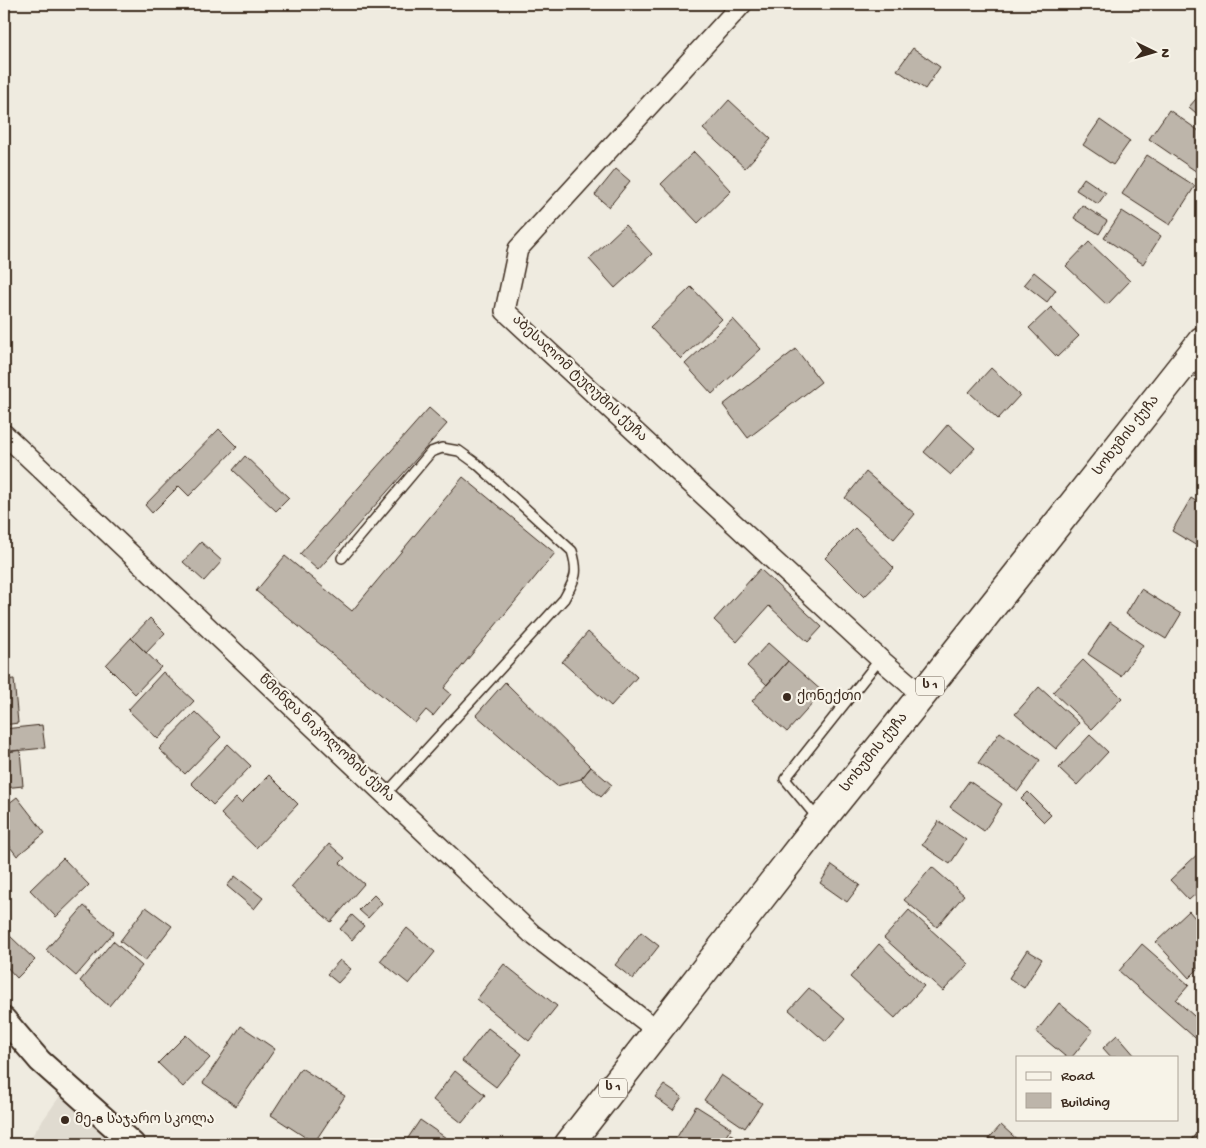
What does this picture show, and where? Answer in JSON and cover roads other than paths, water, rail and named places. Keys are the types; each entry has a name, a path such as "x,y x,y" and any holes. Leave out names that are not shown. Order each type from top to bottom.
{"highway":[{"name":"სოხუმის ქუჩა","path":"569,1144 820,822 1202,341"}],"street":[{"name":"აბესალომ ტუღუშის ქუჩა","path":"742,4 518,249 506,311 880,659 922,695"},
{"name":"წმინდა ნიკოლოზის ქუჩა","path":"4,434 532,934 658,1032"},
{"path":"4,1021 40,1061 133,1144"}],"lane":[{"path":"342,558 431,452 442,448 459,451 477,464 572,551 577,567 574,581 564,600 385,795"},
{"path":"820,822 785,779 880,659"}],"place":[{"name":"ქონექთი","path":"787,697"},
{"name":"მე-8 საჯარო სკოლა","path":"65,1120"}]}
